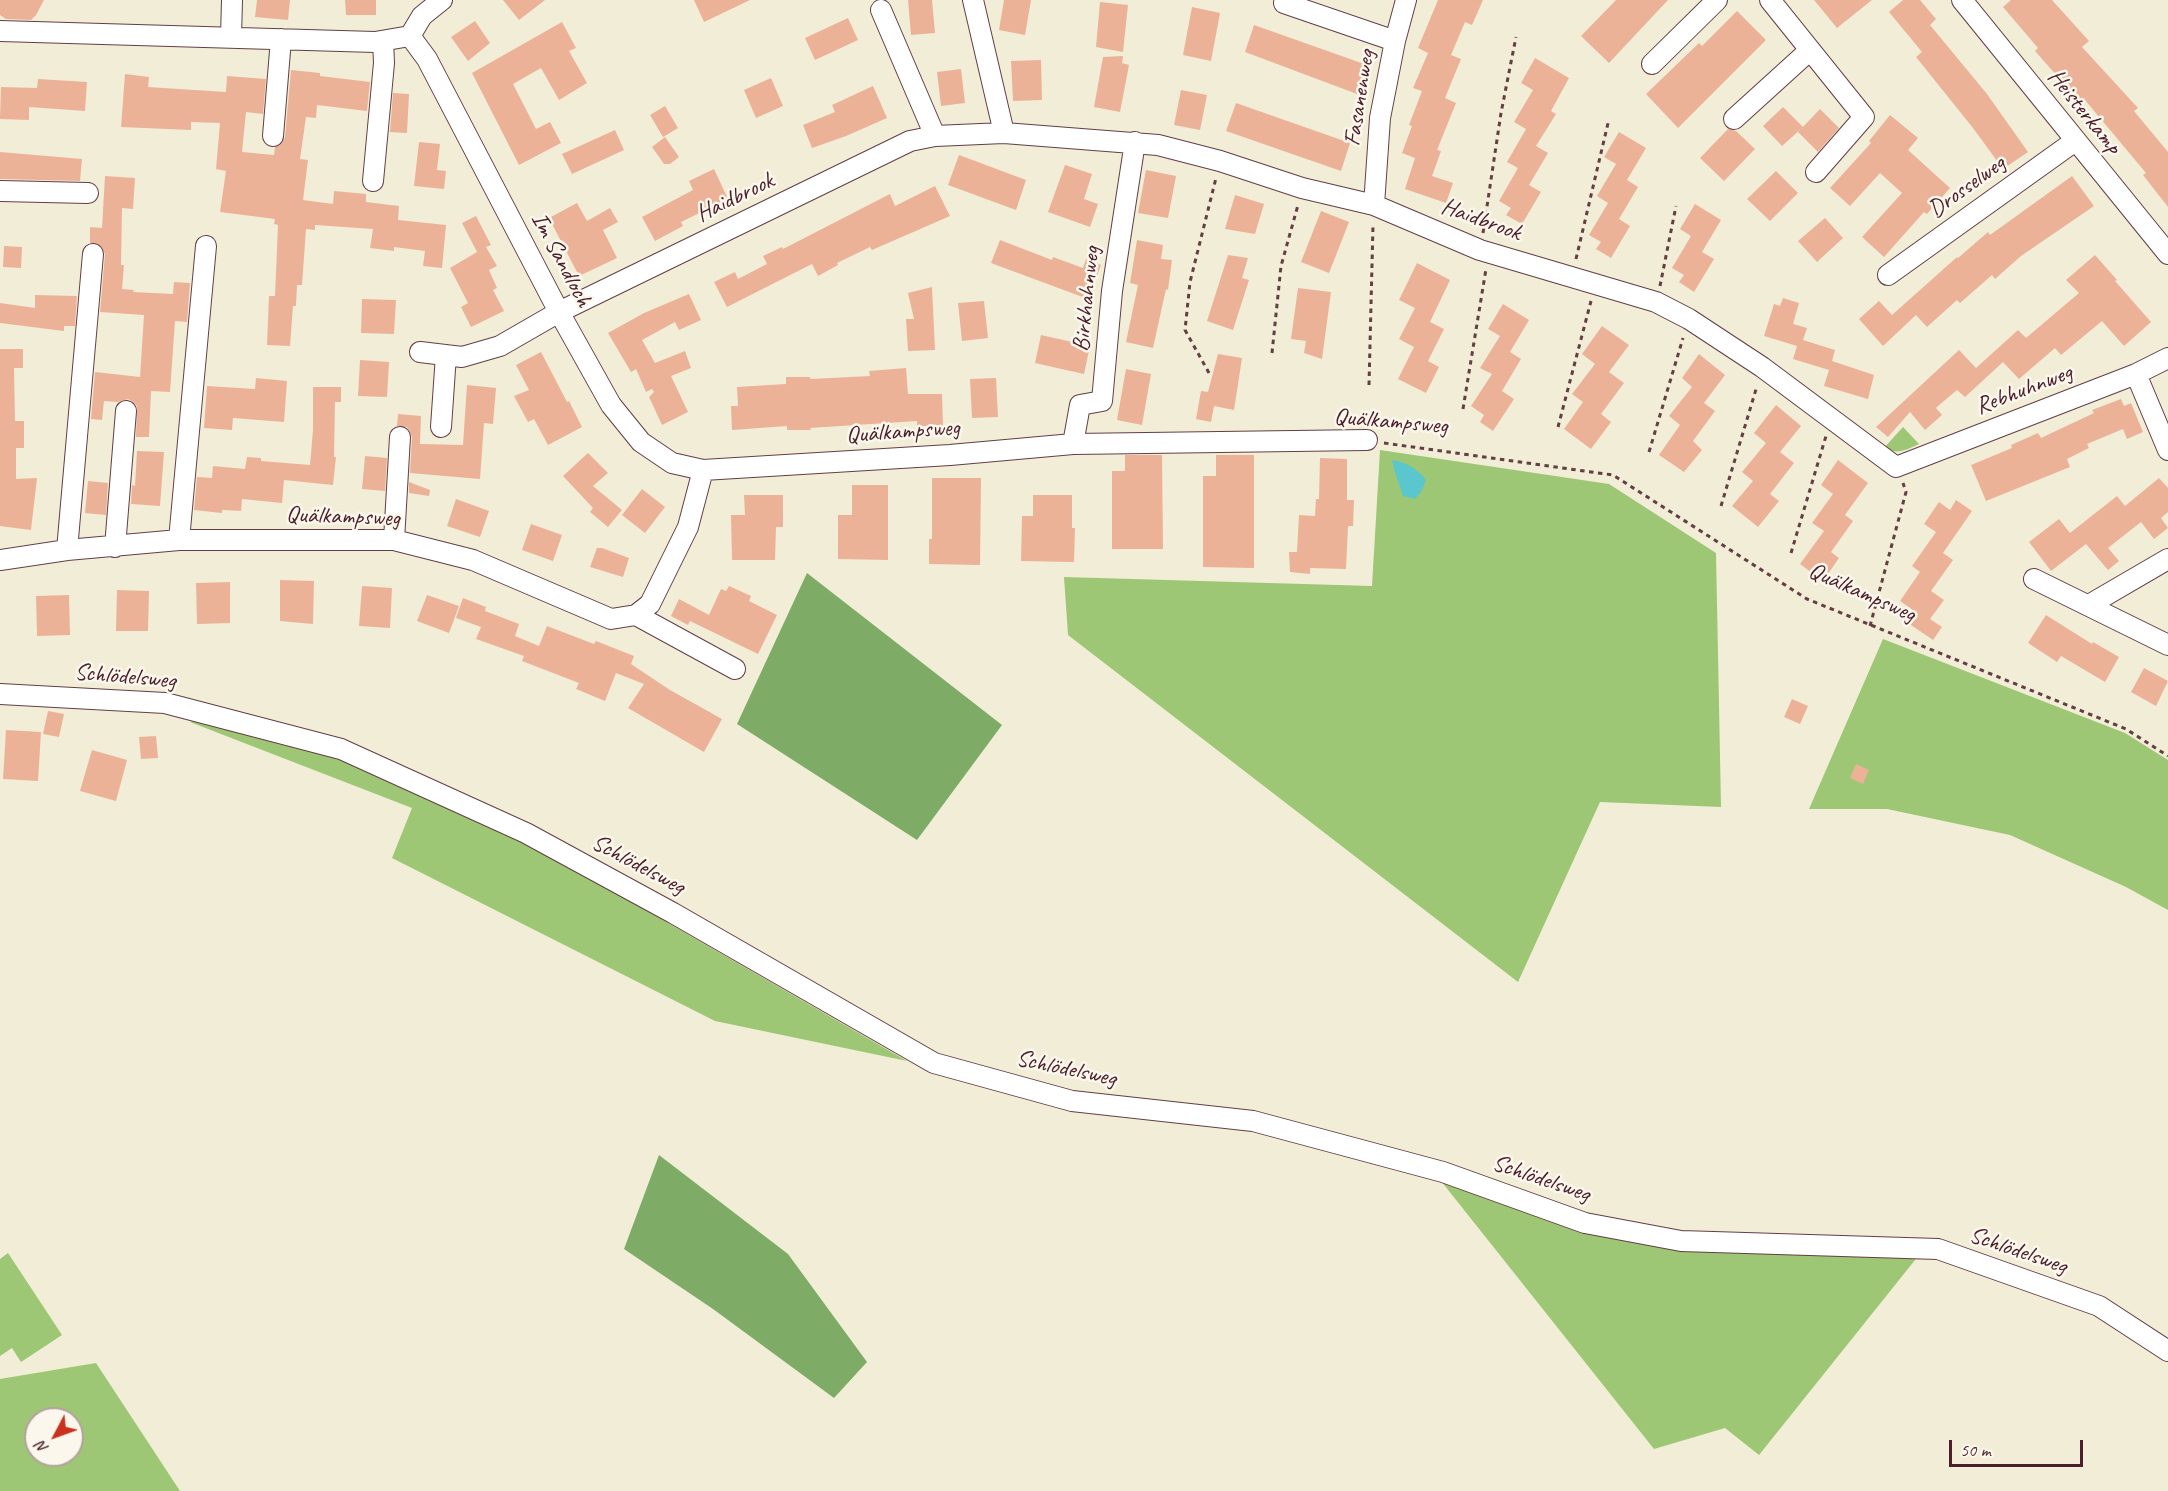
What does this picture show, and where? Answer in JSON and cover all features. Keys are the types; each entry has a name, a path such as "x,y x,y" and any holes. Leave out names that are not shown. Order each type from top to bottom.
{"street":[{"path":"231,37 232,0"},
{"path":"0,31 383,40 410,36 422,16 442,0"},
{"path":"973,0 1004,133"},
{"name":"Fasanenweg","path":"1374,205 1380,118 1395,41 1406,0"},
{"path":"1652,64 1717,0"},
{"path":"1770,0 1864,117 1816,172"},
{"name":"Heisterkamp","path":"1962,0 2074,141 2168,254"},
{"path":"1284,3 1395,41"},
{"path":"881,10 935,136"},
{"name":"Im Sandloch","path":"410,36 427,59 559,312 611,405 641,442 672,463 703,470"},
{"path":"273,136 281,39"},
{"path":"373,181 384,63 383,40"},
{"path":"1734,119 1810,50"},
{"name":"Haidbrook","path":"420,352 462,357 500,346 559,312 910,141 935,136 1004,133 1135,142 1158,145 1220,161 1302,188 1374,205 1480,250 1656,302 1689,319 1762,367 1896,467"},
{"name":"Drosselweg","path":"1888,274 2074,141"},
{"name":"Birkhahnweg","path":"1073,444 1080,416 1080,405 1102,401 1112,291 1135,142"},
{"path":"0,191 88,193"},
{"path":"179,540 206,246"},
{"path":"67,550 93,255"},
{"path":"441,428 446,355"},
{"name":"Rebhuhnweg","path":"1896,467 2136,374 2168,358"},
{"path":"2136,374 2168,450"},
{"path":"115,547 126,411"},
{"path":"394,540 400,437"},
{"name":"Quälkampsweg","path":"703,470 951,455 1073,444 1367,440"},
{"path":"703,470 688,527 650,604 636,615 735,669"},
{"name":"Quälkampsweg","path":"0,560 67,550 179,540 394,540 473,560 611,619 636,615"},
{"path":"2089,605 2168,559"},
{"path":"2034,579 2168,645"},
{"name":"Schlödelsweg","path":"0,694 165,703 341,749 526,833 673,913 934,1063 1072,1101 1252,1121 1443,1172 1585,1223 1681,1241 1938,1250 2099,1306 2168,1351"}],"path":[{"path":"1463,409 1486,270 1480,250 1501,113 1516,37"},
{"path":"1572,278 1609,119"},
{"path":"1209,373 1185,330 1190,282 1220,161"},
{"path":"1272,353 1281,266 1302,188"},
{"path":"1369,386 1374,205"},
{"path":"1656,302 1676,206"},
{"path":"1558,427 1595,285"},
{"path":"1649,452 1689,319"},
{"path":"1721,506 1762,367"},
{"path":"1791,553 1831,420"},
{"name":"Quälkampsweg","path":"1367,440 1613,475 1807,599 2126,729 2168,756"},
{"path":"1870,626 1906,492 1896,467"}],"green space":[{"path":"1903,427 1919,444 1898,451 1884,448"},
{"path":"1380,450 1609,484 1716,553 1721,807 1600,802 1518,982 1068,635 1064,577 1372,586"},
{"path":"807,573 1002,725 917,840 737,724"},
{"path":"1883,639 2125,733 2168,760 2168,910 2126,887 2010,835 1887,809 1809,809"},
{"path":"199,718 335,755 552,856 907,1061 715,1021 392,858 412,808 190,722"},
{"path":"659,1155 788,1254 867,1362 834,1398 713,1309 624,1249"},
{"path":"1441,1181 1580,1226 1919,1255 1759,1455 1725,1428 1654,1449"},
{"path":"8,1253 62,1335 21,1362 12,1348 0,1356 0,1259"},
{"path":"96,1363 180,1491 0,1491 0,1379"}],"water":[{"path":"1392,460 1411,467 1426,480 1415,499 1403,496"}],"building":[{"path":"0,0 44,0 31,20 6,19 0,15"},
{"path":"257,0 290,0 288,20 255,17"},
{"path":"345,0 376,0 376,15 346,15"},
{"path":"503,0 545,0 519,20"},
{"path":"694,0 750,0 704,22"},
{"path":"908,0 932,0 935,33 911,35"},
{"path":"1004,0 1031,0 1025,35 999,30"},
{"path":"1438,0 1483,0 1472,25 1465,22 1451,55 1461,59 1445,98 1456,103 1437,150 1441,151 1432,176 1453,183 1446,203 1405,189 1415,158 1402,153 1412,126 1409,125 1422,91 1413,88 1428,53 1418,48"},
{"path":"1616,0 1668,0 1609,63 1581,36"},
{"path":"1814,0 1872,0 1837,28"},
{"path":"1903,0 1920,0 1936,19 1930,25 1987,94 2028,152 2003,169 1916,57 1922,52 1889,12"},
{"path":"2011,0 2052,0 2089,41 2082,47 2138,108 2134,111 2168,152 2168,207 2143,175 2146,173 2085,100 2081,103 2035,51 2038,48 2003,7"},
{"path":"1100,2 1128,5 1123,52 1096,47"},
{"path":"1192,7 1220,13 1211,61 1183,55"},
{"path":"1737,11 1766,40 1678,128 1646,94 1699,43 1702,46"},
{"path":"848,18 858,40 815,60 805,38"},
{"path":"475,21 490,43 468,61 451,37"},
{"path":"562,22 576,48 569,51 587,83 559,100 541,68 513,84 536,129 550,122 561,143 519,165 472,73"},
{"path":"1254,25 1367,65 1357,94 1245,52"},
{"path":"1123,56 1122,63 1129,65 1120,112 1094,107 1103,57"},
{"path":"1535,58 1569,78 1551,111 1556,114 1536,146 1548,153 1529,185 1541,192 1522,224 1506,215 1511,208 1499,201 1518,168 1507,162 1526,129 1514,122 1533,90 1521,83"},
{"path":"1041,60 1042,100 1013,101 1011,61"},
{"path":"961,69 965,103 941,106 937,72"},
{"path":"291,70 370,82 367,111 317,105 316,118 306,117 300,159 308,160 303,200 333,204 334,191 366,194 366,202 399,206 398,220 446,225 442,268 423,266 425,251 394,247 394,251 370,248 373,229 315,225 315,230 306,229 302,285 297,285 290,346 267,345 269,296 275,296 278,225 274,224 275,219 220,212 226,171 216,169 220,123 191,122 191,130 121,127 125,74 149,77 148,87 226,92 227,76 266,79 263,114 246,112 242,152 274,155 275,147 282,143 285,137"},
{"path":"771,78 783,106 756,118 744,90"},
{"path":"38,79 87,82 85,111 29,107 29,120 0,119 1,87 37,88"},
{"path":"873,86 887,118 812,148 803,125 835,112 832,105"},
{"path":"1181,90 1207,95 1200,130 1174,125"},
{"path":"393,93 409,94 407,133 390,132"},
{"path":"1236,103 1350,143 1341,171 1226,131"},
{"path":"665,106 678,128 663,137 650,115"},
{"path":"1783,107 1803,127 1820,109 1839,128 1818,152 1798,132 1802,128 1782,146 1763,126"},
{"path":"1890,115 1918,138 1908,150 1950,188 1927,214 1924,212 1884,257 1862,237 1902,193 1880,173 1850,206 1830,188 1871,143 1869,141"},
{"path":"1728,129 1736,131 1755,149 1724,181 1700,158"},
{"path":"615,130 624,150 572,174 562,154"},
{"path":"1619,132 1646,148 1627,180 1638,187 1619,219 1630,226 1611,258 1596,249 1601,242 1589,235 1608,203 1597,196 1616,164 1604,157"},
{"path":"665,137 679,157 670,164 664,164 652,147"},
{"path":"419,142 440,144 437,170 446,171 444,189 414,186"},
{"path":"0,152 82,159 80,181 0,179"},
{"path":"959,155 1026,180 1016,210 948,185"},
{"path":"1065,165 1092,174 1084,199 1098,204 1090,227 1048,212"},
{"path":"714,169 728,199 681,222 683,226 655,241 642,217 693,190 689,181"},
{"path":"1146,170 1176,176 1168,218 1138,213"},
{"path":"1776,171 1798,193 1770,221 1747,199"},
{"path":"105,176 135,178 133,209 122,208 121,265 124,265 122,289 134,290 133,292 173,294 174,282 190,283 187,322 175,321 170,392 151,391 149,437 136,437 137,406 128,399 118,402 104,401 102,420 91,419 95,372 140,377 144,315 100,312 105,254 100,245 90,243 90,227 102,228"},
{"path":"2072,176 2094,206 2021,256 1995,279 1992,275 1960,303 1957,300 1927,327 1916,315 1883,346 1859,319 1879,301 1892,315 1988,232 1990,235"},
{"path":"935,186 950,216 872,250 870,247 837,263 838,265 818,276 812,264 727,307 714,282 735,272 738,279 767,264 763,256 782,247 783,249 890,194 895,206"},
{"path":"1235,195 1264,204 1255,234 1225,229"},
{"path":"577,203 587,221 610,208 618,222 603,230 617,258 579,276 549,218"},
{"path":"1695,204 1721,220 1702,252 1714,259 1694,292 1679,282 1684,275 1672,268 1691,236 1680,229"},
{"path":"1321,211 1349,222 1329,273 1301,262"},
{"path":"476,216 491,245 486,247 497,266 489,270 497,288 493,290 504,311 471,327 461,307 468,303 450,268 477,252 462,223"},
{"path":"1825,218 1843,238 1817,262 1798,241"},
{"path":"1000,240 1052,260 1053,257 1083,268 1086,259 1101,265 1088,299 991,263"},
{"path":"1137,240 1163,245 1161,259 1172,260 1168,290 1166,289 1153,348 1126,342 1138,285 1130,283"},
{"path":"4,246 22,247 21,268 3,267"},
{"path":"1228,255 1248,258 1242,278 1249,280 1233,330 1207,321"},
{"path":"2095,255 2151,322 2124,346 2102,321 2061,355 2055,348 2019,379 2003,362 1965,397 1957,390 1936,408 1942,415 1925,430 1910,412 1888,437 1876,427 1959,350 1976,368 2018,330 2026,338 2079,293 2066,280"},
{"path":"1417,263 1450,280 1430,322 1444,329 1428,361 1439,367 1426,393 1398,379 1414,347 1399,339 1415,308 1399,300"},
{"path":"932,287 935,350 908,351 906,319 914,319 908,293"},
{"path":"1298,288 1331,292 1322,359 1304,353 1306,341 1291,339"},
{"path":"689,294 701,320 679,330 675,322 642,340 655,363 685,351 691,368 671,376 688,412 662,425 649,397 654,392 652,389 646,392 636,369 631,372 608,333 644,313"},
{"path":"35,295 77,296 75,326 64,326 64,331 0,323 0,303 35,308"},
{"path":"1783,298 1799,303 1793,324 1807,328 1803,340 1835,350 1832,361 1874,375 1868,399 1824,386 1829,370 1793,359 1797,346 1764,336 1774,304 1780,306"},
{"path":"362,299 396,300 394,334 361,333"},
{"path":"984,301 988,338 962,341 958,303"},
{"path":"1503,304 1529,320 1510,352 1521,359 1502,391 1514,399 1493,431 1480,422 1484,415 1471,406 1492,374 1480,368 1500,336 1488,329"},
{"path":"1602,326 1629,345 1609,372 1624,383 1601,414 1611,422 1591,449 1564,429 1583,402 1572,394 1595,364 1582,354"},
{"path":"1041,335 1090,346 1084,374 1035,363"},
{"path":"0,349 23,349 23,368 14,368 15,421 24,421 24,448 16,448 16,479 37,478 31,530 0,526"},
{"path":"541,352 582,427 548,445 534,419 528,422 514,396 529,390 516,365"},
{"path":"1218,354 1242,358 1234,410 1214,406 1211,422 1196,419 1201,391 1208,392"},
{"path":"1699,354 1725,375 1704,403 1715,411 1693,441 1702,450 1684,472 1659,455 1680,425 1669,416 1692,387 1682,378"},
{"path":"360,360 389,362 387,397 358,396"},
{"path":"906,368 908,394 942,394 943,426 917,426 917,421 810,428 811,430 787,430 787,426 732,430 731,406 738,406 737,387 786,384 786,377 810,377 810,379 870,376 869,371"},
{"path":"1126,369 1151,374 1142,425 1117,420"},
{"path":"256,378 287,381 284,422 233,418 232,430 204,428 207,386 255,389"},
{"path":"996,378 998,417 972,418 970,379"},
{"path":"467,385 496,388 493,424 484,423 480,479 410,473 412,437 407,427 397,426 398,414 421,416 420,444 463,445"},
{"path":"313,387 341,387 341,402 335,402 334,457 336,457 333,485 284,480 282,503 242,499 241,511 222,510 222,513 194,510 197,477 212,478 213,466 245,469 247,457 261,458 261,461 310,465"},
{"path":"2121,399 2124,406 2131,403 2143,432 2127,439 2123,429 2087,444 2089,448 2067,459 2070,467 1986,501 1971,465 2012,448 2011,445 2038,433 2041,438 2094,413 2092,410"},
{"path":"1776,405 1801,426 1780,452 1794,463 1770,494 1779,501 1758,527 1732,506 1753,481 1742,472 1766,443 1754,433"},
{"path":"137,451 164,452 160,506 131,504 132,485 135,486"},
{"path":"588,453 608,473 593,486 622,510 608,527 590,512 593,508 563,476"},
{"path":"1125,455 1162,455 1163,549 1112,549 1112,471 1125,471"},
{"path":"1216,455 1254,455 1254,568 1203,567 1203,476 1216,476"},
{"path":"365,456 387,458 385,491 362,489"},
{"path":"1320,458 1347,459 1347,500 1354,500 1353,526 1348,526 1346,569 1310,568 1310,574 1290,572 1289,552 1297,552 1299,515 1315,516 1316,499 1319,499"},
{"path":"1838,460 1868,483 1845,515 1853,521 1831,552 1839,558 1823,581 1800,564 1824,531 1812,523 1833,494 1821,485"},
{"path":"932,478 981,478 980,565 929,564 929,539 932,539"},
{"path":"2159,478 2168,488 2168,512 2161,518 2168,528 2154,539 2141,522 2108,548 2119,561 2108,570 2086,544 2051,571 2029,542 2059,519 2070,533 2117,496 2125,506"},
{"path":"88,481 108,483 106,515 85,513"},
{"path":"409,482 430,490 429,496 409,493"},
{"path":"852,485 888,485 888,560 838,559 838,515 852,515"},
{"path":"642,489 665,507 645,533 622,515"},
{"path":"744,495 783,495 783,527 776,527 775,560 732,560 731,515 745,515"},
{"path":"1033,495 1072,495 1072,528 1075,528 1074,562 1021,561 1022,516 1033,516"},
{"path":"456,499 489,511 480,537 447,526"},
{"path":"1956,500 1972,511 1943,553 1953,560 1931,591 1944,600 1930,619 1942,627 1933,640 1905,621 1913,610 1900,601 1920,572 1912,566 1936,532 1924,524 1939,502 1950,510"},
{"path":"531,524 562,535 553,561 522,550"},
{"path":"597,548 629,558 623,577 590,567"},
{"path":"280,580 314,581 313,624 280,621"},
{"path":"230,582 230,623 197,624 196,583"},
{"path":"362,586 392,588 390,628 359,626"},
{"path":"729,586 751,596 749,601 777,615 758,654 690,621 688,625 671,616 679,599 709,615 721,589 726,591"},
{"path":"117,590 149,591 148,631 116,631"},
{"path":"69,595 70,635 37,636 36,596"},
{"path":"427,595 459,606 449,633 417,621"},
{"path":"463,598 486,607 485,611 519,624 515,636 539,646 547,626 634,656 631,664 670,690 722,719 704,752 628,708 644,684 616,673 605,701 576,689 579,683 522,661 524,656 476,639 481,627 456,618"},
{"path":"2046,615 2092,644 2093,642 2119,657 2105,682 2061,656 2057,662 2028,643"},
{"path":"2144,668 2168,681 2156,706 2131,692"},
{"path":"1792,699 1808,706 1800,724 1784,717"},
{"path":"48,711 64,714 59,737 43,734"},
{"path":"6,730 41,732 38,781 3,779"},
{"path":"156,736 158,758 141,759 139,737"},
{"path":"92,750 127,760 116,801 80,791"},
{"path":"1856,764 1869,770 1863,784 1850,778"}]}
